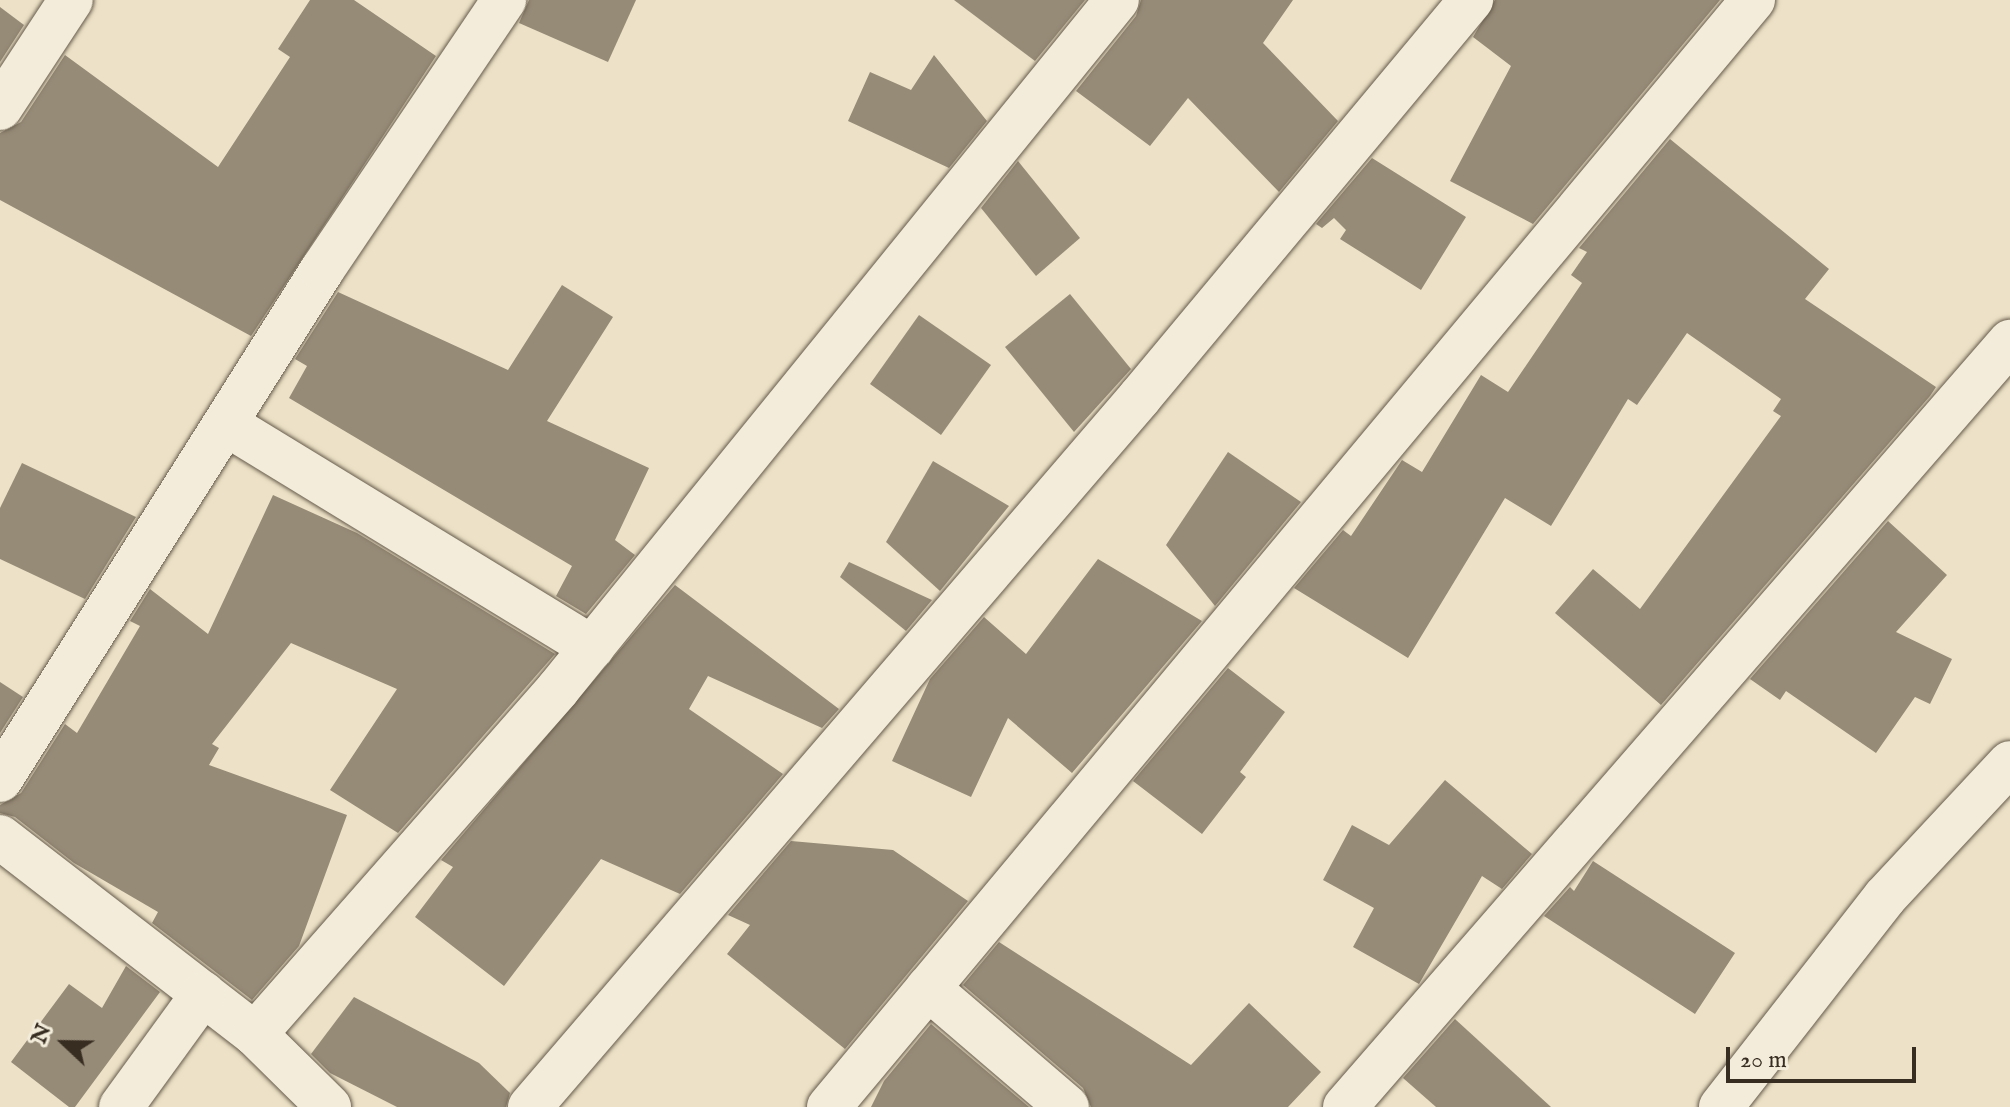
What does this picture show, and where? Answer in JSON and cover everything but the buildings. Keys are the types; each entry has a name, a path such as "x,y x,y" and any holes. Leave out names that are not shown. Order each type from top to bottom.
{"street":[{"path":"0,108 71,0"},
{"path":"0,780 226,424 504,0"},
{"path":"255,1034 592,647 1117,0"},
{"path":"530,1107 1140,397 1471,0"},
{"path":"829,1107 1753,0"},
{"path":"1345,1107 2010,342"},
{"path":"226,424 592,647"},
{"path":"1721,1107 1885,897 2010,763"},
{"path":"0,837 255,1034 329,1107"},
{"path":"928,988 1067,1107"},
{"path":"121,1107 203,994"}]}
